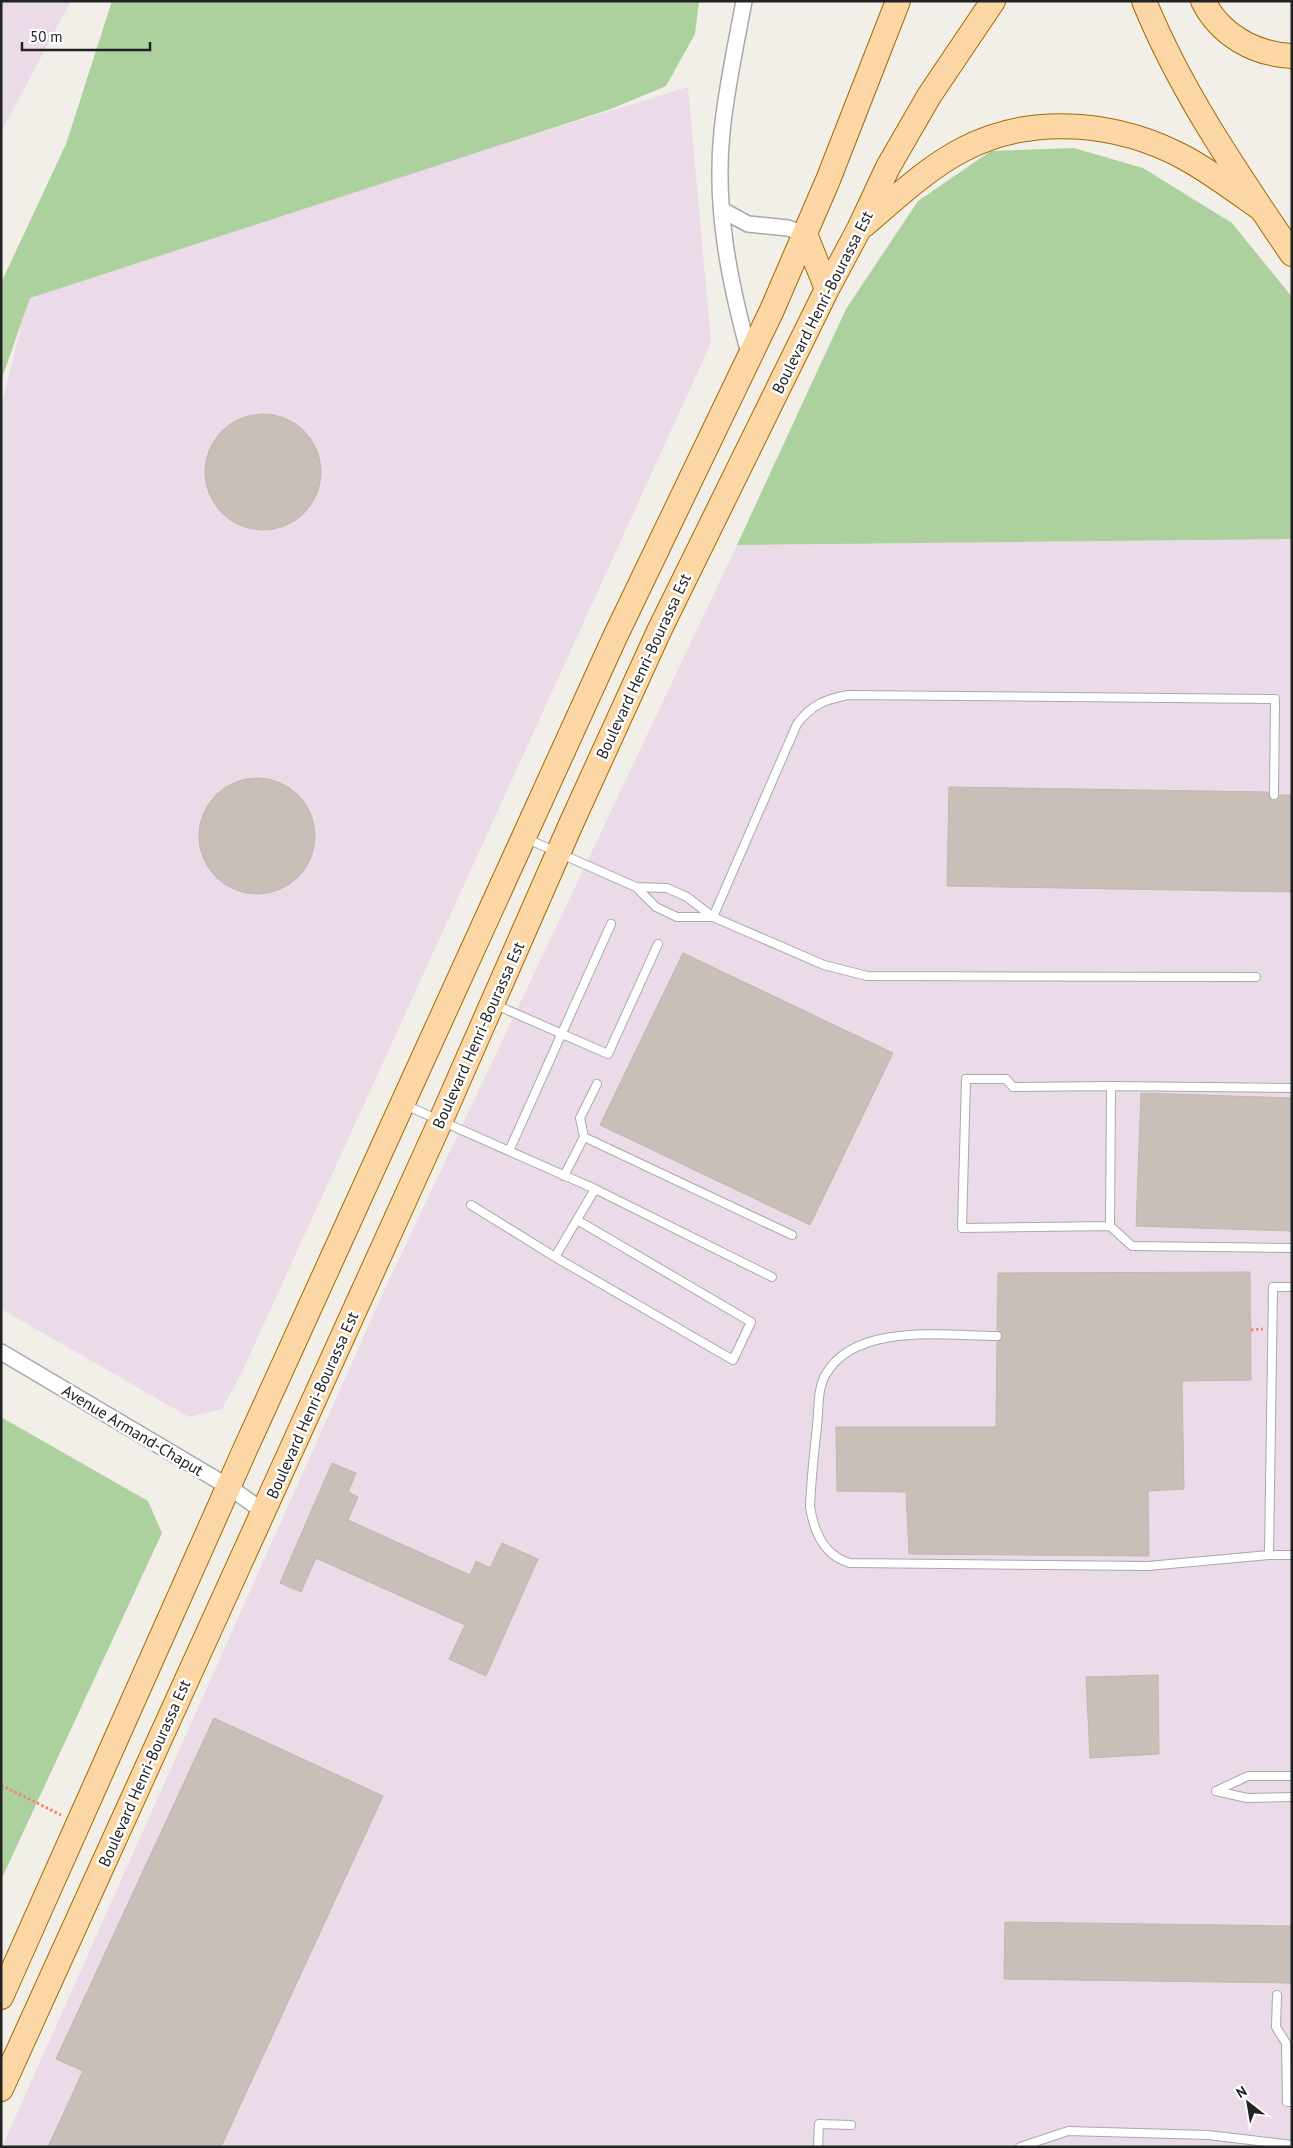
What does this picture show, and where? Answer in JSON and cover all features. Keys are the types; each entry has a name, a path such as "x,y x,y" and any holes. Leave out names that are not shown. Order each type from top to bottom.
{"main road":[{"path":"1,1997 229,1487 614,639 750,358 805,234 898,1"},
{"name":"Boulevard Henri-Bourassa Est","path":"1,2089 441,1120 558,852 676,594 827,289 859,229 888,167 969,34 993,1"},
{"path":"1144,1 1186,90 1260,208 1292,254"},
{"path":"1203,1 1219,24 1240,41 1267,53 1292,56"},
{"path":"859,229 929,171 978,142 1009,132 1056,126 1111,130 1152,143 1188,160 1260,208"},
{"path":"805,234 827,289"}],"street":[{"path":"744,1 722,131 720,168 725,240 740,319 750,358"},
{"path":"722,210 748,224 788,228 805,234"},
{"name":"Avenue Armand-Chaput","path":"1,1352 229,1487 264,1511"}],"lane":[{"path":"713,917 797,724 811,707 831,698 848,695 1275,699 1274,795"},
{"path":"524,837 636,887 656,907 677,917 713,917"},
{"path":"636,887 667,888 687,897 713,917 824,965 866,976 1256,977"},
{"path":"509,1151 611,924"},
{"path":"492,1004 608,1054 658,944"},
{"path":"1292,1088 1013,1087 1006,1079 966,1079 962,1228 1110,1226 1132,1246 1292,1248"},
{"path":"564,1176 584,1137 580,1118 597,1084"},
{"path":"1110,1226 1111,1086"},
{"path":"402,1104 595,1189 772,1277"},
{"path":"584,1137 792,1235"},
{"path":"555,1257 595,1189"},
{"path":"471,1205 555,1257 733,1360 751,1322 577,1220"},
{"path":"1269,1555 1273,1287 1292,1287"},
{"path":"997,1336 916,1335 881,1339 852,1349 832,1366 823,1380 819,1396 810,1506 820,1540 834,1556 850,1562 1148,1566 1269,1555 1292,1555"},
{"path":"1292,1776 1248,1776 1216,1791 1247,1798 1292,1797"},
{"path":"1277,1995 1276,2027 1286,2043 1287,2102 1292,2102"},
{"path":"818,2147 819,2124 851,2125"},
{"path":"1020,2147 1068,2131 1208,2135 1291,2145"}],"path":[{"path":"1251,1330 1265,1329"},
{"path":"1,1785 79,1824"}],"shaded area":[{"path":"1,1 71,1 1,132"},
{"path":"688,87 711,343 242,1372 222,1409 189,1417 1,1309 1,406 31,288"},
{"path":"1292,539 1292,2147 2,2147 388,1282 737,545"}],"green space":[{"path":"112,1 699,1 695,34 666,86 611,109 30,298 1,381 1,283 66,144"},
{"path":"1074,148 1143,168 1232,223 1292,297 1292,539 737,545 846,309 918,201 991,151"},
{"path":"1,1417 148,1501 162,1533 1,1880"}],"building":[{"path":"263,414 285,418 304,431 317,450 321,472 317,494 304,513 285,526 263,530 241,526 222,513 209,494 205,472 209,450 222,431 241,418"},
{"path":"257,778 279,782 298,795 311,814 315,836 311,858 298,877 279,890 257,894 235,890 216,877 203,858 199,836 203,814 216,795 235,782"},
{"path":"949,787 1268,792 1269,797 1273,801 1277,800 1280,795 1292,795 1292,892 947,886"},
{"path":"683,953 893,1053 810,1225 600,1125"},
{"path":"1141,1093 1292,1098 1292,1231 1136,1226"},
{"path":"1250,1272 1251,1380 1182,1381 1184,1489 1148,1491 1149,1556 909,1554 906,1492 837,1491 836,1427 996,1427 997,1342 1003,1336 997,1330 998,1273"},
{"path":"332,1463 356,1473 348,1492 358,1497 348,1520 470,1575 476,1561 490,1568 502,1543 538,1559 486,1676 449,1659 465,1625 316,1558 301,1592 280,1583"},
{"path":"1158,1675 1159,1754 1090,1758 1086,1677"},
{"path":"214,1718 383,1796 221,2147 48,2147 83,2071 56,2059"},
{"path":"1005,1922 1292,1926 1292,1983 1004,1979"}]}
